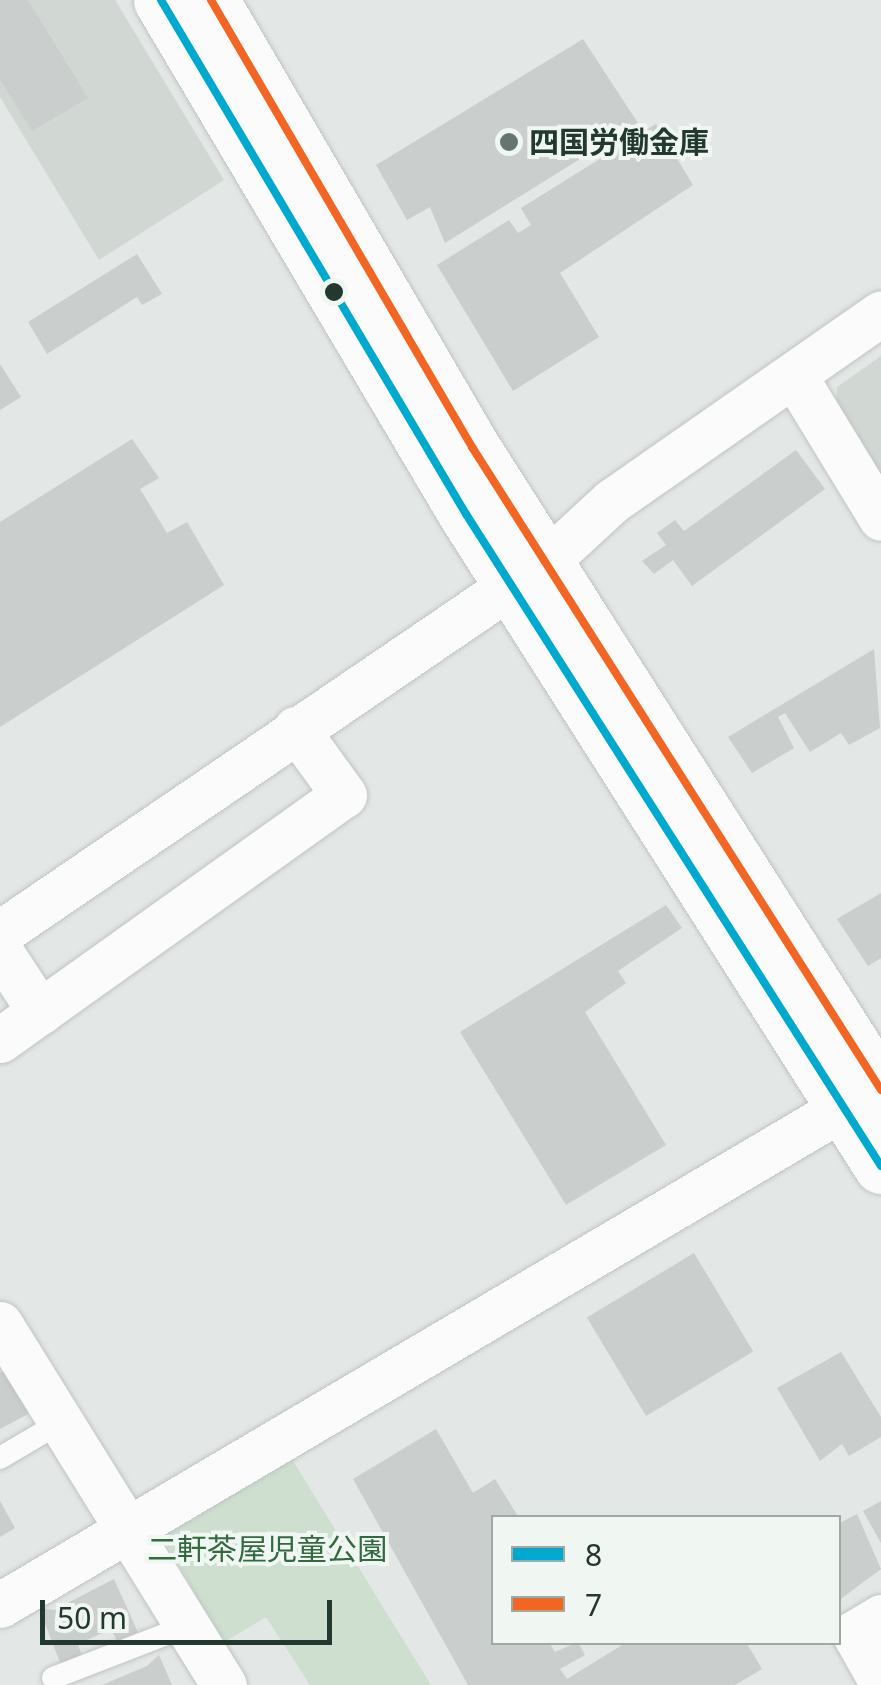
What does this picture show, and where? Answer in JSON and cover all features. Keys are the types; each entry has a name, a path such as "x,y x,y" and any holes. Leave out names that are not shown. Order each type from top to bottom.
{"street":[{"path":"161,0 868,1095 881,1166"},
{"path":"212,0 531,572"},
{"path":"0,933 531,572 612,502 881,313"},
{"path":"795,377 881,518"},
{"path":"0,1040 344,795 296,729"},
{"path":"0,951 40,1012"},
{"path":"0,1606 868,1095"},
{"path":"4,1338 61,1422 224,1685"},
{"path":"881,1618 854,1633 881,1681"}],"lane":[{"path":"0,1458 61,1422"},
{"path":"53,1678 187,1626"}],"shaded area":[{"path":"0,0 115,0 224,180 99,260 0,97"},
{"path":"881,356 881,475 836,402 837,387"}],"green space":[{"name":"二軒茶屋児童公園","path":"290,1456 431,1685 310,1685 266,1617 223,1643 161,1534"}],"building":[{"path":"0,0 28,0 88,98 32,131 0,80"},
{"path":"583,39 638,123 445,243 430,207 407,220 376,165"},
{"path":"656,124 693,185 560,273 599,337 513,391 437,265 509,220 518,233 531,225 521,208"},
{"path":"137,254 162,294 142,305 137,297 47,354 28,322"},
{"path":"0,364 21,397 0,410"},
{"path":"132,439 159,478 140,489 167,533 187,522 224,585 0,727 0,522"},
{"path":"796,450 825,489 692,586 673,560 654,574 642,561 666,545 657,533 675,520 684,531"},
{"path":"874,649 880,728 849,745 841,733 810,752 785,713 778,717 794,748 752,773 728,737"},
{"path":"881,893 881,958 868,966 837,919"},
{"path":"666,905 682,928 618,971 626,983 585,1012 666,1145 566,1205 460,1032"},
{"path":"694,1253 753,1352 646,1416 587,1317"},
{"path":"841,1352 881,1417 881,1437 849,1456 842,1444 820,1461 777,1388"},
{"path":"8,1369 32,1412 0,1429 0,1373"},
{"path":"436,1429 473,1493 495,1479 517,1515 491,1515 491,1645 551,1645 555,1652 580,1645 585,1655 560,1669 567,1679 622,1645 748,1645 762,1669 735,1685 468,1685 353,1479"},
{"path":"0,1501 15,1528 0,1537"},
{"path":"881,1501 881,1543 863,1511"},
{"path":"857,1514 881,1569 841,1599 841,1522"},
{"path":"114,1579 138,1632 117,1641 111,1629 78,1644 82,1656 61,1665 39,1608 54,1610"},
{"path":"159,1655 172,1685 102,1685 147,1666"}],"transit line":[{"name":"8","path":"161,0 466,514 881,1166"},
{"name":"7","path":"211,0 472,447 881,1090"}],"place":[{"name":"四国労働金庫","path":"509,142"}]}
